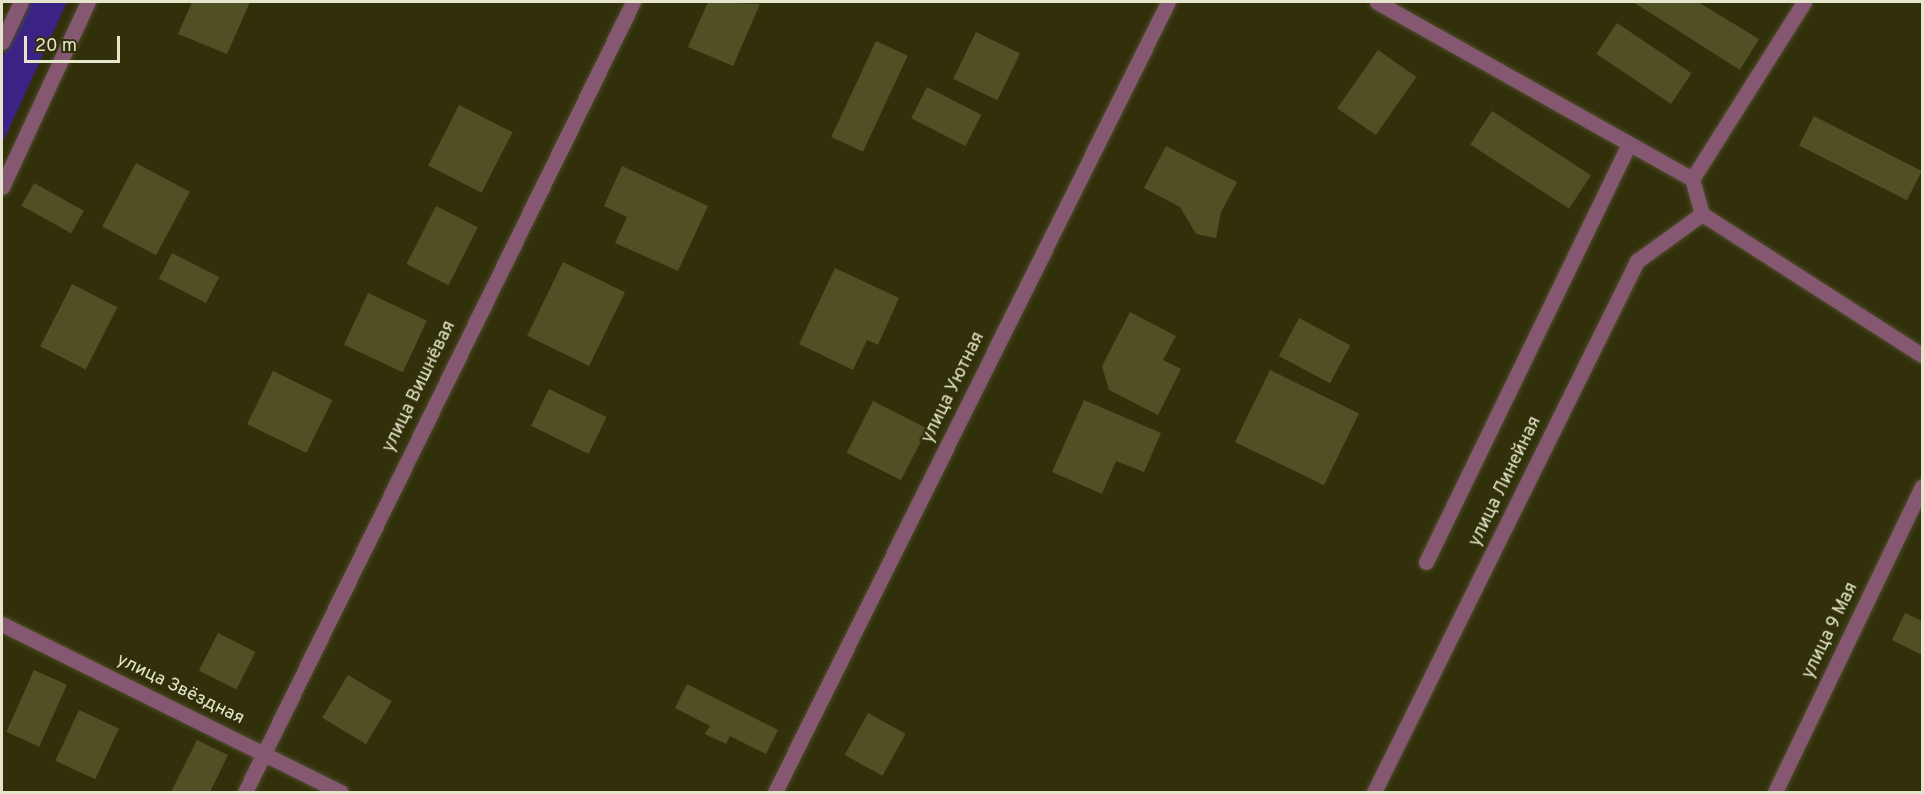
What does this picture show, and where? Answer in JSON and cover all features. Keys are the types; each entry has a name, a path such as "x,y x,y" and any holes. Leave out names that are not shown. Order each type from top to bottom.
{"street":[{"path":"2,42 21,2"},
{"path":"2,187 88,2"},
{"name":"улица Вишнёвая","path":"245,792 633,2"},
{"name":"улица Уютная","path":"775,792 1168,2"},
{"path":"1377,2 1628,146 1692,180 1702,214 1923,355"},
{"path":"1692,180 1804,2"},
{"path":"1426,562 1628,146"},
{"name":"улица Линейная","path":"1374,792 1637,261 1702,214"},
{"name":"улица 9 Мая","path":"1775,792 1923,487"},
{"name":"улица Звёздная","path":"2,624 341,792"}],"shaded area":[{"path":"29,2 67,2 2,144 2,58"}],"building":[{"path":"192,2 250,2 227,54 178,34"},
{"path":"708,2 760,4 733,66 688,47"},
{"path":"1633,2 1698,2 1759,39 1740,70"},
{"path":"1617,23 1692,73 1671,104 1596,54"},
{"path":"976,32 1020,53 997,100 953,79"},
{"path":"876,41 908,56 863,152 831,137"},
{"path":"1378,50 1417,77 1376,135 1337,108"},
{"path":"927,87 981,115 965,146 911,118"},
{"path":"459,105 512,132 482,193 428,166"},
{"path":"1492,111 1591,175 1569,209 1470,145"},
{"path":"1814,116 1922,171 1907,200 1799,145"},
{"path":"1166,146 1237,182 1221,212 1216,238 1196,234 1180,207 1144,188"},
{"path":"136,163 190,192 156,255 102,227"},
{"path":"622,166 708,206 678,271 615,243 627,217 604,206"},
{"path":"34,183 84,211 71,233 21,206"},
{"path":"436,206 478,227 448,285 406,264"},
{"path":"172,253 219,277 206,303 159,279"},
{"path":"563,262 625,292 589,366 527,336"},
{"path":"835,268 899,298 878,345 867,340 853,370 799,344"},
{"path":"72,284 117,307 86,370 40,346"},
{"path":"368,293 427,320 403,372 344,345"},
{"path":"1130,312 1176,336 1163,360 1181,369 1158,415 1109,390 1102,366"},
{"path":"1299,318 1350,345 1330,383 1279,356"},
{"path":"1270,370 1359,413 1324,485 1235,442"},
{"path":"273,371 332,400 306,453 247,424"},
{"path":"549,389 607,417 589,454 531,426"},
{"path":"1084,400 1161,433 1144,472 1116,461 1102,494 1052,472"},
{"path":"873,401 927,429 901,480 847,453"},
{"path":"1905,613 1922,621 1922,655 1892,640"},
{"path":"218,633 255,652 236,689 199,670"},
{"path":"34,670 67,685 39,747 6,732"},
{"path":"348,675 392,701 366,744 322,718"},
{"path":"687,684 778,730 766,754 730,736 726,744 705,734 710,726 675,708"},
{"path":"79,710 119,729 95,779 55,761"},
{"path":"868,713 906,734 882,776 845,755"},
{"path":"197,740 228,755 210,792 171,792"}]}
